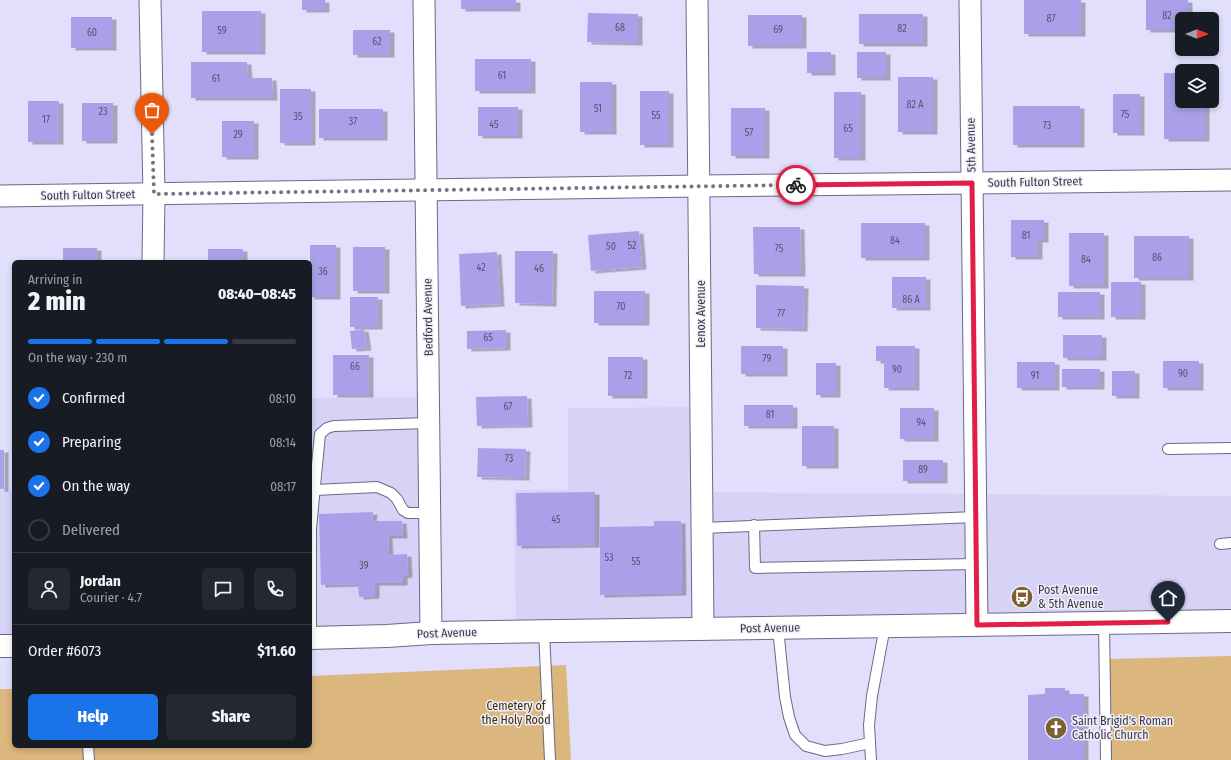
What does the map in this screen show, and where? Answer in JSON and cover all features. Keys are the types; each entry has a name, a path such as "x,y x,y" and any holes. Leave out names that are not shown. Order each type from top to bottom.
{"main road":[{"name":"Post Avenue","path":"312,638 431,633 1231,621"},
{"path":"0,646 12,646"}],"street":[{"path":"150,0 154,194 153,260"},
{"name":"Bedford Avenue","path":"424,0 431,633"},
{"name":"Lenox Avenue","path":"697,0 700,186 703,628"},
{"name":"5th Avenue","path":"970,0 977,625"},
{"name":"South Fulton Street","path":"0,196 1231,180"}],"lane":[{"path":"312,518 320,434 327,428 334,426 429,423"},
{"path":"1168,449 1231,448"},
{"path":"315,490 377,487 391,493 397,499 403,510 408,513 430,513"},
{"path":"702,528 976,517"},
{"path":"754,525 755,568 976,564"},
{"path":"1220,544 1231,543"},
{"path":"1104,623 1106,760"},
{"path":"871,760 869,725 872,696 885,626"},
{"path":"778,628 785,698 795,735 806,746 825,751 870,743"},
{"path":"544,631 550,760"},
{"path":"88,748 89,760"}],"shaded area":[{"path":"429,397 429,640 312,643 312,398"},
{"path":"707,407 707,492 1231,496 1231,623 516,634 514,490 568,490 568,408"},
{"path":"0,490 12,490 12,652 0,653"}],"green space":[{"path":"1231,656 1231,760 1111,760 1109,659"},
{"name":"Cemetery of the Holy Rood","path":"566,665 571,760 0,760 0,689 12,689 12,748 312,748 312,676"}],"building":[{"path":"302,0 325,0 325,10 302,10"},
{"path":"461,0 516,0 516,9 461,9"},
{"path":"1024,0 1081,0 1081,34 1024,34"},
{"path":"1146,0 1188,0 1188,12 1175,12 1175,30 1146,30"},
{"path":"202,11 261,11 261,52 202,52"},
{"path":"588,13 638,14 638,43 587,42"},
{"path":"859,14 923,14 923,44 859,44"},
{"path":"748,15 802,15 802,46 748,46"},
{"path":"71,17 112,17 112,48 71,48"},
{"path":"353,30 390,30 390,55 353,55"},
{"path":"807,52 831,52 831,73 807,73"},
{"path":"857,52 886,52 886,78 857,78"},
{"path":"475,59 531,59 531,91 475,91"},
{"path":"191,62 247,62 248,78 272,78 273,98 191,98"},
{"path":"1164,73 1175,73 1175,108 1205,108 1205,139 1164,139"},
{"path":"898,77 933,77 933,132 898,132"},
{"path":"580,82 612,82 612,132 580,132"},
{"path":"280,89 311,89 311,143 280,143"},
{"path":"640,91 669,91 669,145 640,145"},
{"path":"834,92 861,92 861,158 834,158"},
{"path":"1113,94 1140,94 1140,133 1113,133"},
{"path":"28,101 59,101 59,142 28,142"},
{"path":"82,103 113,103 113,141 82,141"},
{"path":"1013,106 1080,106 1080,145 1013,145"},
{"path":"478,107 518,107 518,136 478,136"},
{"path":"731,108 765,108 765,156 731,156"},
{"path":"319,109 383,109 383,138 319,138"},
{"path":"222,121 254,121 254,157 222,157"},
{"path":"1011,220 1044,220 1044,240 1038,240 1038,257 1011,257"},
{"path":"861,223 925,223 925,258 861,258"},
{"path":"753,227 800,227 801,274 754,274"},
{"path":"639,231 642,267 591,271 588,235"},
{"path":"1069,233 1104,233 1104,286 1069,286"},
{"path":"1134,236 1189,236 1189,278 1134,278"},
{"path":"310,245 336,245 336,297 312,297 312,260 310,260"},
{"path":"353,247 385,247 385,291 353,291"},
{"path":"63,248 97,248 97,260 63,260"},
{"path":"208,249 243,249 243,260 208,260"},
{"path":"515,251 553,251 552,304 515,303"},
{"path":"497,252 500,304 461,306 459,254"},
{"path":"892,277 926,277 926,308 892,308"},
{"path":"1111,282 1141,282 1141,317 1111,317"},
{"path":"756,285 804,286 803,329 756,328"},
{"path":"594,291 645,291 645,323 594,323"},
{"path":"1058,292 1100,292 1100,317 1058,317"},
{"path":"350,297 378,297 378,327 350,327"},
{"path":"364,329 367,348 352,349 350,331"},
{"path":"506,330 506,348 467,349 467,331"},
{"path":"1063,335 1102,335 1102,358 1063,358"},
{"path":"741,346 783,346 783,374 741,374"},
{"path":"876,346 915,346 915,388 884,388 884,361 876,361"},
{"path":"333,355 369,355 369,395 333,395"},
{"path":"608,357 643,357 643,396 608,396"},
{"path":"1163,361 1199,361 1199,388 1163,388"},
{"path":"1017,362 1055,362 1055,388 1017,388"},
{"path":"816,363 836,363 836,395 816,395"},
{"path":"1062,369 1100,369 1100,387 1062,387"},
{"path":"1112,371 1135,371 1135,396 1112,396"},
{"path":"527,396 528,425 477,426 476,397"},
{"path":"744,405 793,405 793,426 744,426"},
{"path":"900,408 934,408 934,439 900,439"},
{"path":"802,426 834,426 834,466 802,466"},
{"path":"478,448 526,449 525,478 477,477"},
{"path":"0,450 4,450 4,489 0,489"},
{"path":"903,460 943,460 943,481 903,481"},
{"path":"595,492 595,545 517,546 516,493"},
{"path":"373,512 372,521 402,521 403,536 388,536 389,555 407,554 408,575 403,576 403,583 375,583 375,596 359,597 358,584 321,585 319,514"},
{"path":"654,521 681,521 682,593 600,595 600,527 654,526"},
{"name":"Saint Brigid's Roman Catholic Church","path":"1045,688 1065,688 1065,694 1084,694 1084,760 1028,760 1028,695 1045,694"}],"way so far":[{"path":"152,134 154,194 796,185"}],"place":[{"name":"Post Avenue & 5th Avenue","path":"1022,597"},
{"name":"Saint Brigid's Roman Catholic Church","path":"1056,728"}],"route":[{"path":"796,185 972,183 977,625 1168,622"}]}
